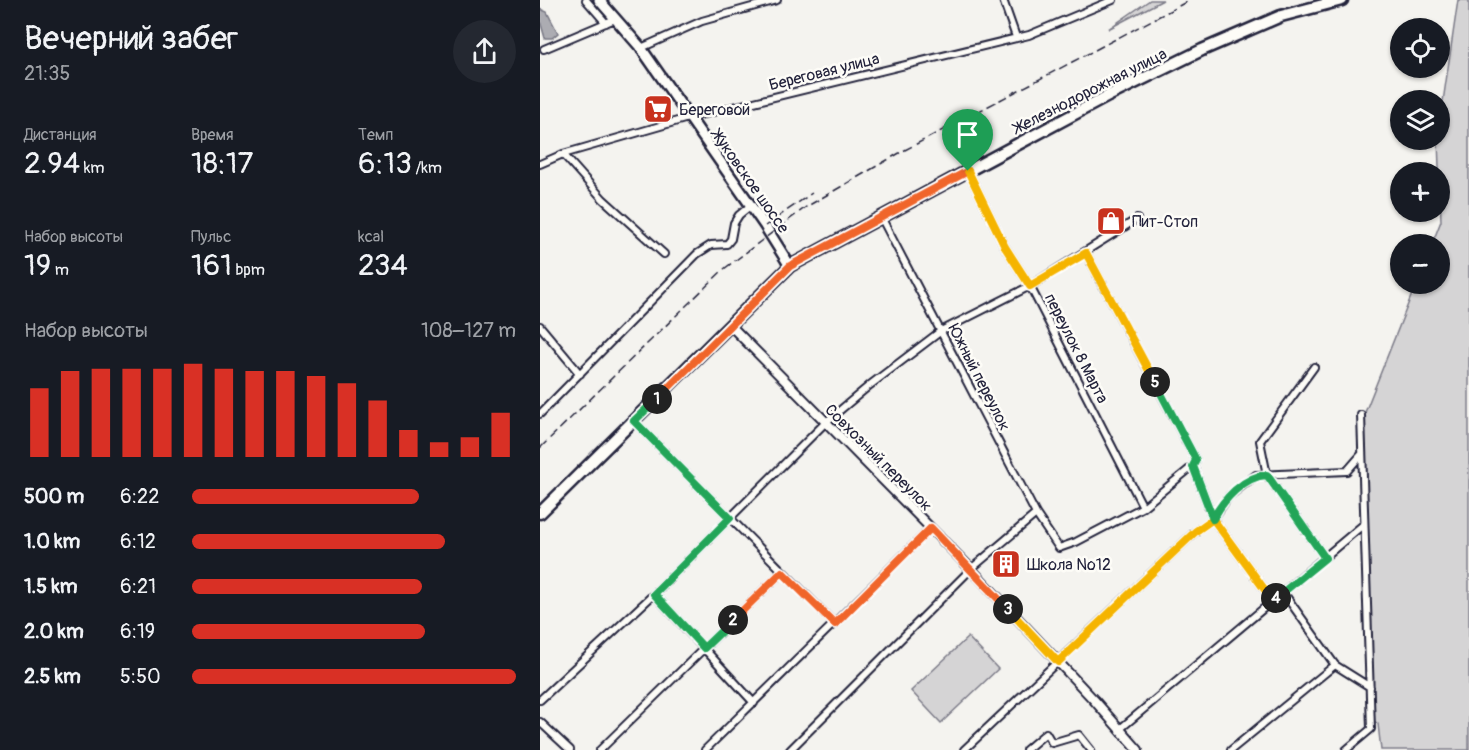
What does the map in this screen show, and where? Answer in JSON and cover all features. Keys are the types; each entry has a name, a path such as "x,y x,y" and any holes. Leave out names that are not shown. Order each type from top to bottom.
{"main road":[{"name":"Жуковское шоссе","path":"599,0 611,21 641,48 790,266"},
{"name":"Железнодорожная улица","path":"540,513 790,266 1108,96 1202,50 1281,16 1342,0"}],"street":[{"path":"544,49 611,21 586,0"},
{"path":"641,48 702,21 777,0"},
{"path":"1003,0 1016,38"},
{"path":"1089,0 1092,8"},
{"name":"Береговая улица","path":"540,164 563,154 688,118 1016,38 1113,0"},
{"path":"563,154 603,199 664,254"},
{"name":"переулок 8 Марта","path":"968,171 1005,247 1030,286 1143,507"},
{"path":"540,414 697,254 711,245 727,243 731,239 734,223 750,206"},
{"name":"Южный переулок","path":"881,217 1036,514 1059,548 1076,542 1143,507"},
{"path":"540,700 654,594 826,422 941,331 1030,286 1137,219"},
{"path":"1086,253 1195,463 1213,519 1273,601"},
{"name":"Совхозный переулок","path":"730,325 971,569 1120,729 1136,750"},
{"path":"540,326 562,349 580,374"},
{"path":"1314,368 1260,441 1267,475 1325,558"},
{"path":"1346,750 1371,729 1361,415"},
{"path":"634,421 835,624"},
{"path":"964,750 1196,531 1213,519 1230,496 1256,475 1347,471 1361,455"},
{"path":"1143,507 1195,463"},
{"path":"790,750 971,569 1036,514"},
{"path":"1120,729 1364,524"},
{"path":"705,750 931,528"},
{"path":"600,750 782,572"},
{"path":"1283,592 1335,665 1370,687"},
{"path":"654,594 754,703"},
{"path":"1231,750 1335,665"},
{"path":"540,722 570,750"},
{"path":"1026,750 1046,733 1052,743 1079,735 1091,750"}],"shaded area":[{"path":"1150,0 1163,0 1108,29"},
{"path":"1458,0 1469,0 1469,750 1381,750 1378,724 1374,721 1364,415 1412,294 1450,294 1450,234 1436,234 1441,222 1450,222 1450,162 1439,162 1438,150 1450,150 1450,90 1445,90 1446,78 1450,78 1450,54"},
{"path":"540,9 547,12 558,33 552,38 545,38 540,21"},
{"path":"968,637 998,669 941,723 911,691"}],"railway":[{"path":"540,448 724,269 806,207 903,151 1190,0"},
{"path":"765,226 812,193"}],"place":[{"name":"Береговой","path":"658,109"},
{"name":"Пит-Стоп","path":"1111,221"},
{"name":"Школа №12","path":"1006,564"}],"route":[{"path":"968,171 790,266 634,421 730,518 654,594 704,648 782,572 835,624 931,528 1058,662 1196,531 1213,519 1273,601 1325,558 1267,475 1256,475 1230,496 1213,519 1193,466 1196,460 1086,253 1030,286 1005,247 968,171"}]}
